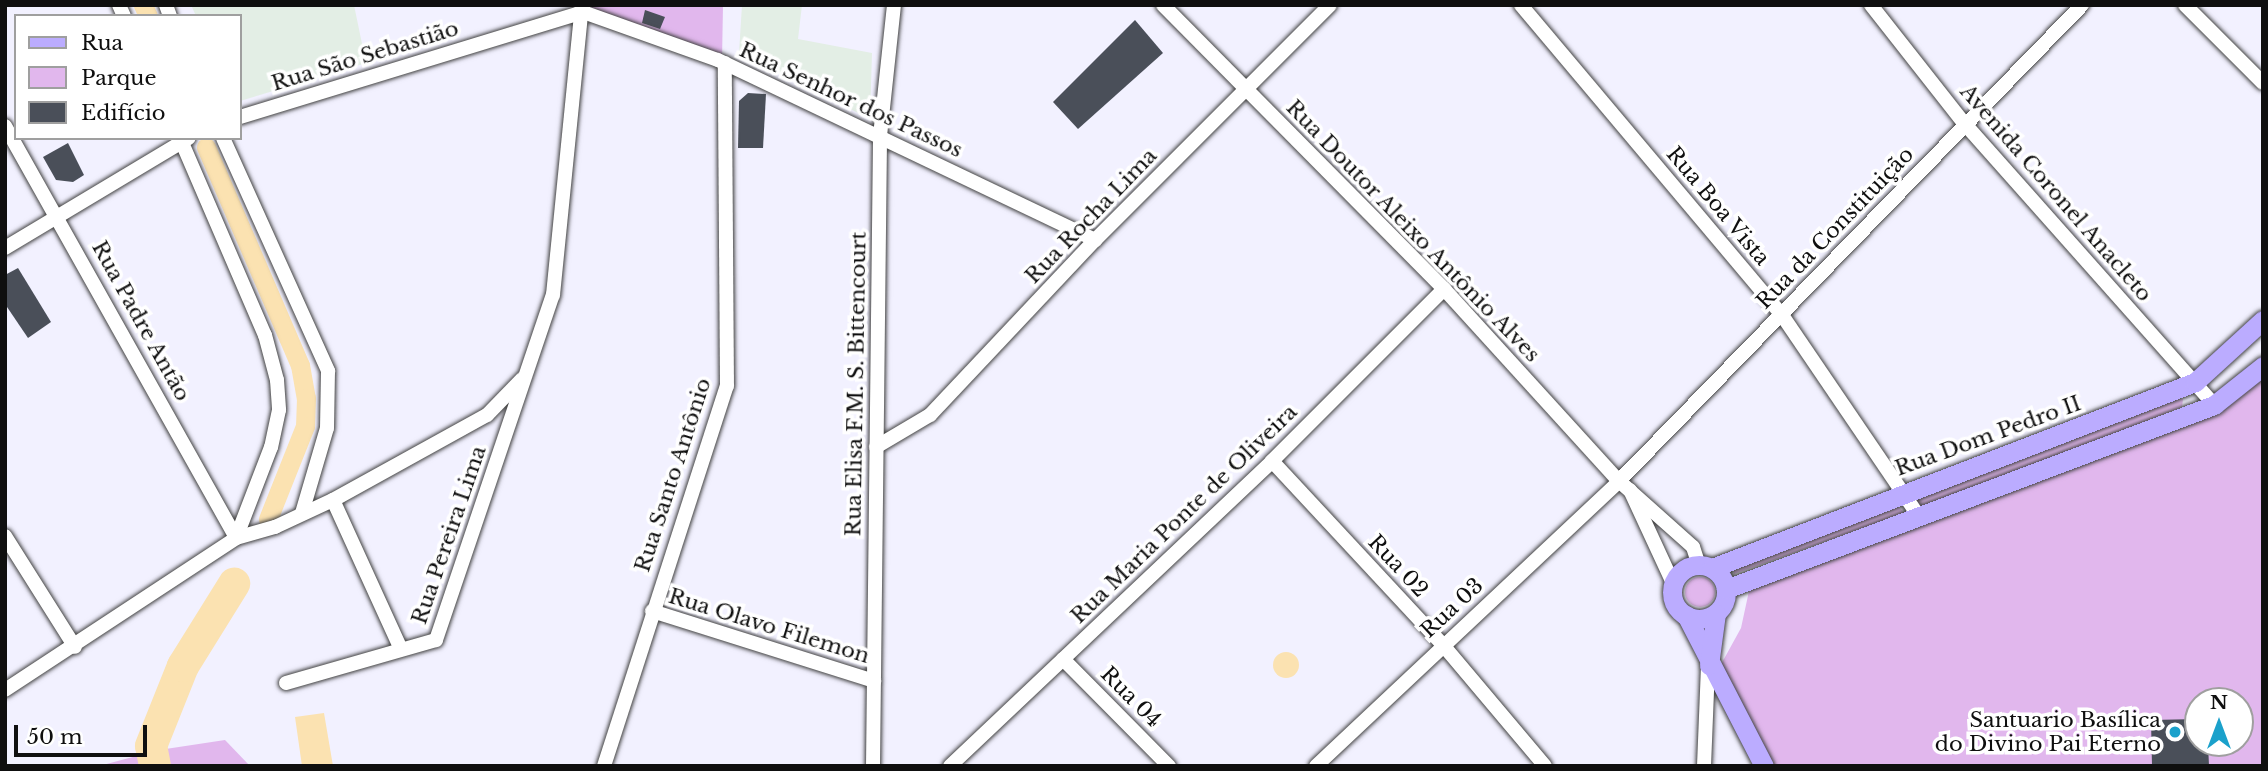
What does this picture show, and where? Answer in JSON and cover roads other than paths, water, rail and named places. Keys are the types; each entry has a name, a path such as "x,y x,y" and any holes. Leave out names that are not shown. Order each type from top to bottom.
{"street":[{"name":"Rua Elisa F.M. S. Bittencourt","path":"873,766 880,136 894,5"},
{"name":"Rua Doutor Aleixo Antônio Alves","path":"1163,5 1444,289 1624,484 1693,547 1705,567"},
{"name":"Rua Rocha Lima","path":"876,447 930,415 1095,240 1330,5"},
{"name":"Rua Boa Vista","path":"1521,5 1782,315 1917,514"},
{"name":"Avenida Coronel Anacleto","path":"1871,5 1964,123 2214,405"},
{"name":"Rua da Constituição","path":"1624,484 1964,123 2082,5"},
{"path":"2185,5 2263,83"},
{"name":"Rua Senhor dos Passos","path":"583,9 725,63 1095,240"},
{"path":"5,690 75,647 236,538 333,500 486,415 526,376 553,295 583,9"},
{"name":"Rua São Sebastião","path":"242,116 583,9"},
{"name":"Rua Santo Antônio","path":"604,766 727,386 725,63"},
{"name":"Rua Padre Antão","path":"5,126 58,214 236,538"},
{"path":"5,248 182,140"},
{"path":"184,140 265,335 277,380 279,410 271,447 236,538"},
{"path":"224,140 328,371 327,428 302,513"},
{"name":"Rua Maria Ponte de Oliveira","path":"950,766 1272,461 1444,289"},
{"name":"Rua Dom Pedro II","path":"1705,567 2196,382 2263,320"},
{"path":"1704,766 1708,666 1716,613 1726,589 1917,514 2214,405 2263,366"},
{"name":"Rua Pereira Lima","path":"286,683 436,640 526,376"},
{"name":"Rua 02","path":"1272,461 1443,645 1545,766"},
{"name":"Rua Doutor Aleixo Antônio Alves","path":"1624,484 1673,583"},
{"name":"Rua 03","path":"1315,766 1443,645 1624,484"},
{"path":"333,500 401,649"},
{"path":"5,536 75,647"},
{"path":"1726,589 1705,567 1686,568 1673,583 1673,598 1686,615 1708,666 1765,766"},
{"name":"Rua Olavo Filemon","path":"652,611 874,681"},
{"path":"1686,615 1701,619 1716,613"},
{"name":"Rua 04","path":"1063,659 1169,766"}],"waterway":[{"path":"143,5 147,14"},
{"path":"206,147 300,365 306,398 305,426 268,519"},
{"path":"155,766 151,746 183,666 234,584"}],"place":[{"name":"Santuario Basílica do Divino Pai Eterno","path":"2175,732"}]}
